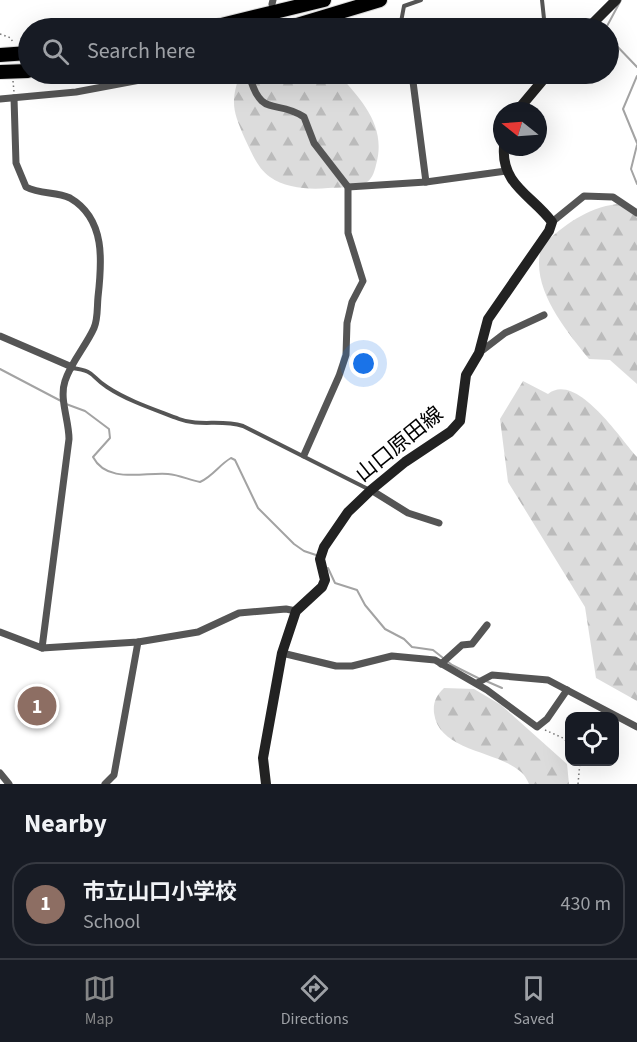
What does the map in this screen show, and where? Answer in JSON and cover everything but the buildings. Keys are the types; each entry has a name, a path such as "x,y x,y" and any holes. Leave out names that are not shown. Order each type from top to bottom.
{"highway":[{"path":"250,18 324,0"},
{"path":"320,18 380,0"},
{"path":"0,55 18,54"},
{"path":"0,72 18,71"}],"main road":[{"path":"598,18 616,0"},
{"path":"525,102 540,84"},
{"path":"505,156 506,171 513,184 552,222"},
{"name":"山口原田線","path":"266,784 263,758 282,653 296,611 322,587 325,580 320,559 337,526 371,490 405,462 450,432 460,421 466,375 479,353 492,313 549,231 552,222"}],"street":[{"path":"0,99 76,92 119,84"},
{"path":"252,84 254,93 265,104 304,117 314,143 348,187 348,233 363,281 350,312 346,355 339,376 304,454"},
{"path":"413,84 426,182"},
{"path":"14,99 16,163 26,187 38,193 58,194 78,205 91,220 102,248 95,326 64,382 63,397 69,424 69,439 42,648"},
{"path":"348,187 426,182 506,171"},
{"path":"552,222 584,196 613,197 637,213"},
{"path":"479,353 505,333 544,315"},
{"path":"0,336 72,368"},
{"path":"371,490 408,513 439,523"},
{"path":"0,632 42,648 138,642 198,632 239,613 286,609 296,611"},
{"path":"441,664 462,645 472,644 488,625"},
{"path":"105,784 114,775 138,642"},
{"path":"282,653 336,666 352,666 392,656 435,660 477,683 537,727 547,719 567,690"},
{"path":"477,683 492,675 548,680 637,727"},
{"path":"0,773 9,784"}],"lane":[{"path":"403,18 404,6 421,0"},
{"path":"542,0 544,18"},
{"path":"72,368 89,370 106,387 181,419 195,423 226,421 304,454 325,469 371,490"}],"path":[{"path":"0,34 11,38 13,44"},
{"path":"537,727 565,740"},
{"path":"578,784 580,766"}],"green space":[{"path":"237,84 347,84 363,104 375,126 379,151 371,178 356,187 313,189 290,186 276,181 255,160 245,139 234,107"},
{"path":"617,204 633,212 637,218 637,384 610,360 589,359 560,321 540,276 539,260 542,245 586,213"},
{"path":"523,381 548,394 559,389 571,391 584,399 609,423 637,457 637,701 596,678 585,607 508,482 500,419"},
{"path":"444,688 474,689 501,705 565,762 569,784 529,784 522,773 511,765 470,749 446,736 438,726 434,713 439,694"}],"waterway":[{"path":"611,18 621,0"},
{"path":"619,48 637,67"},
{"path":"637,76 623,109 637,143"},
{"path":"637,145 631,169 637,184"},
{"path":"0,369 61,401"},
{"path":"66,404 85,411 109,429 110,438 93,457 107,471 127,475 177,475 200,482 231,458 235,460 258,508 294,544 316,555"},
{"path":"328,568 335,583 357,590 365,605 385,629 404,639 412,647 433,650 452,665 480,679"},
{"path":"486,681 502,688"}],"tunnel":[{"path":"265,18 267,14"}],"place":[{"name":"市立山口小学校","path":"37,706"}]}
